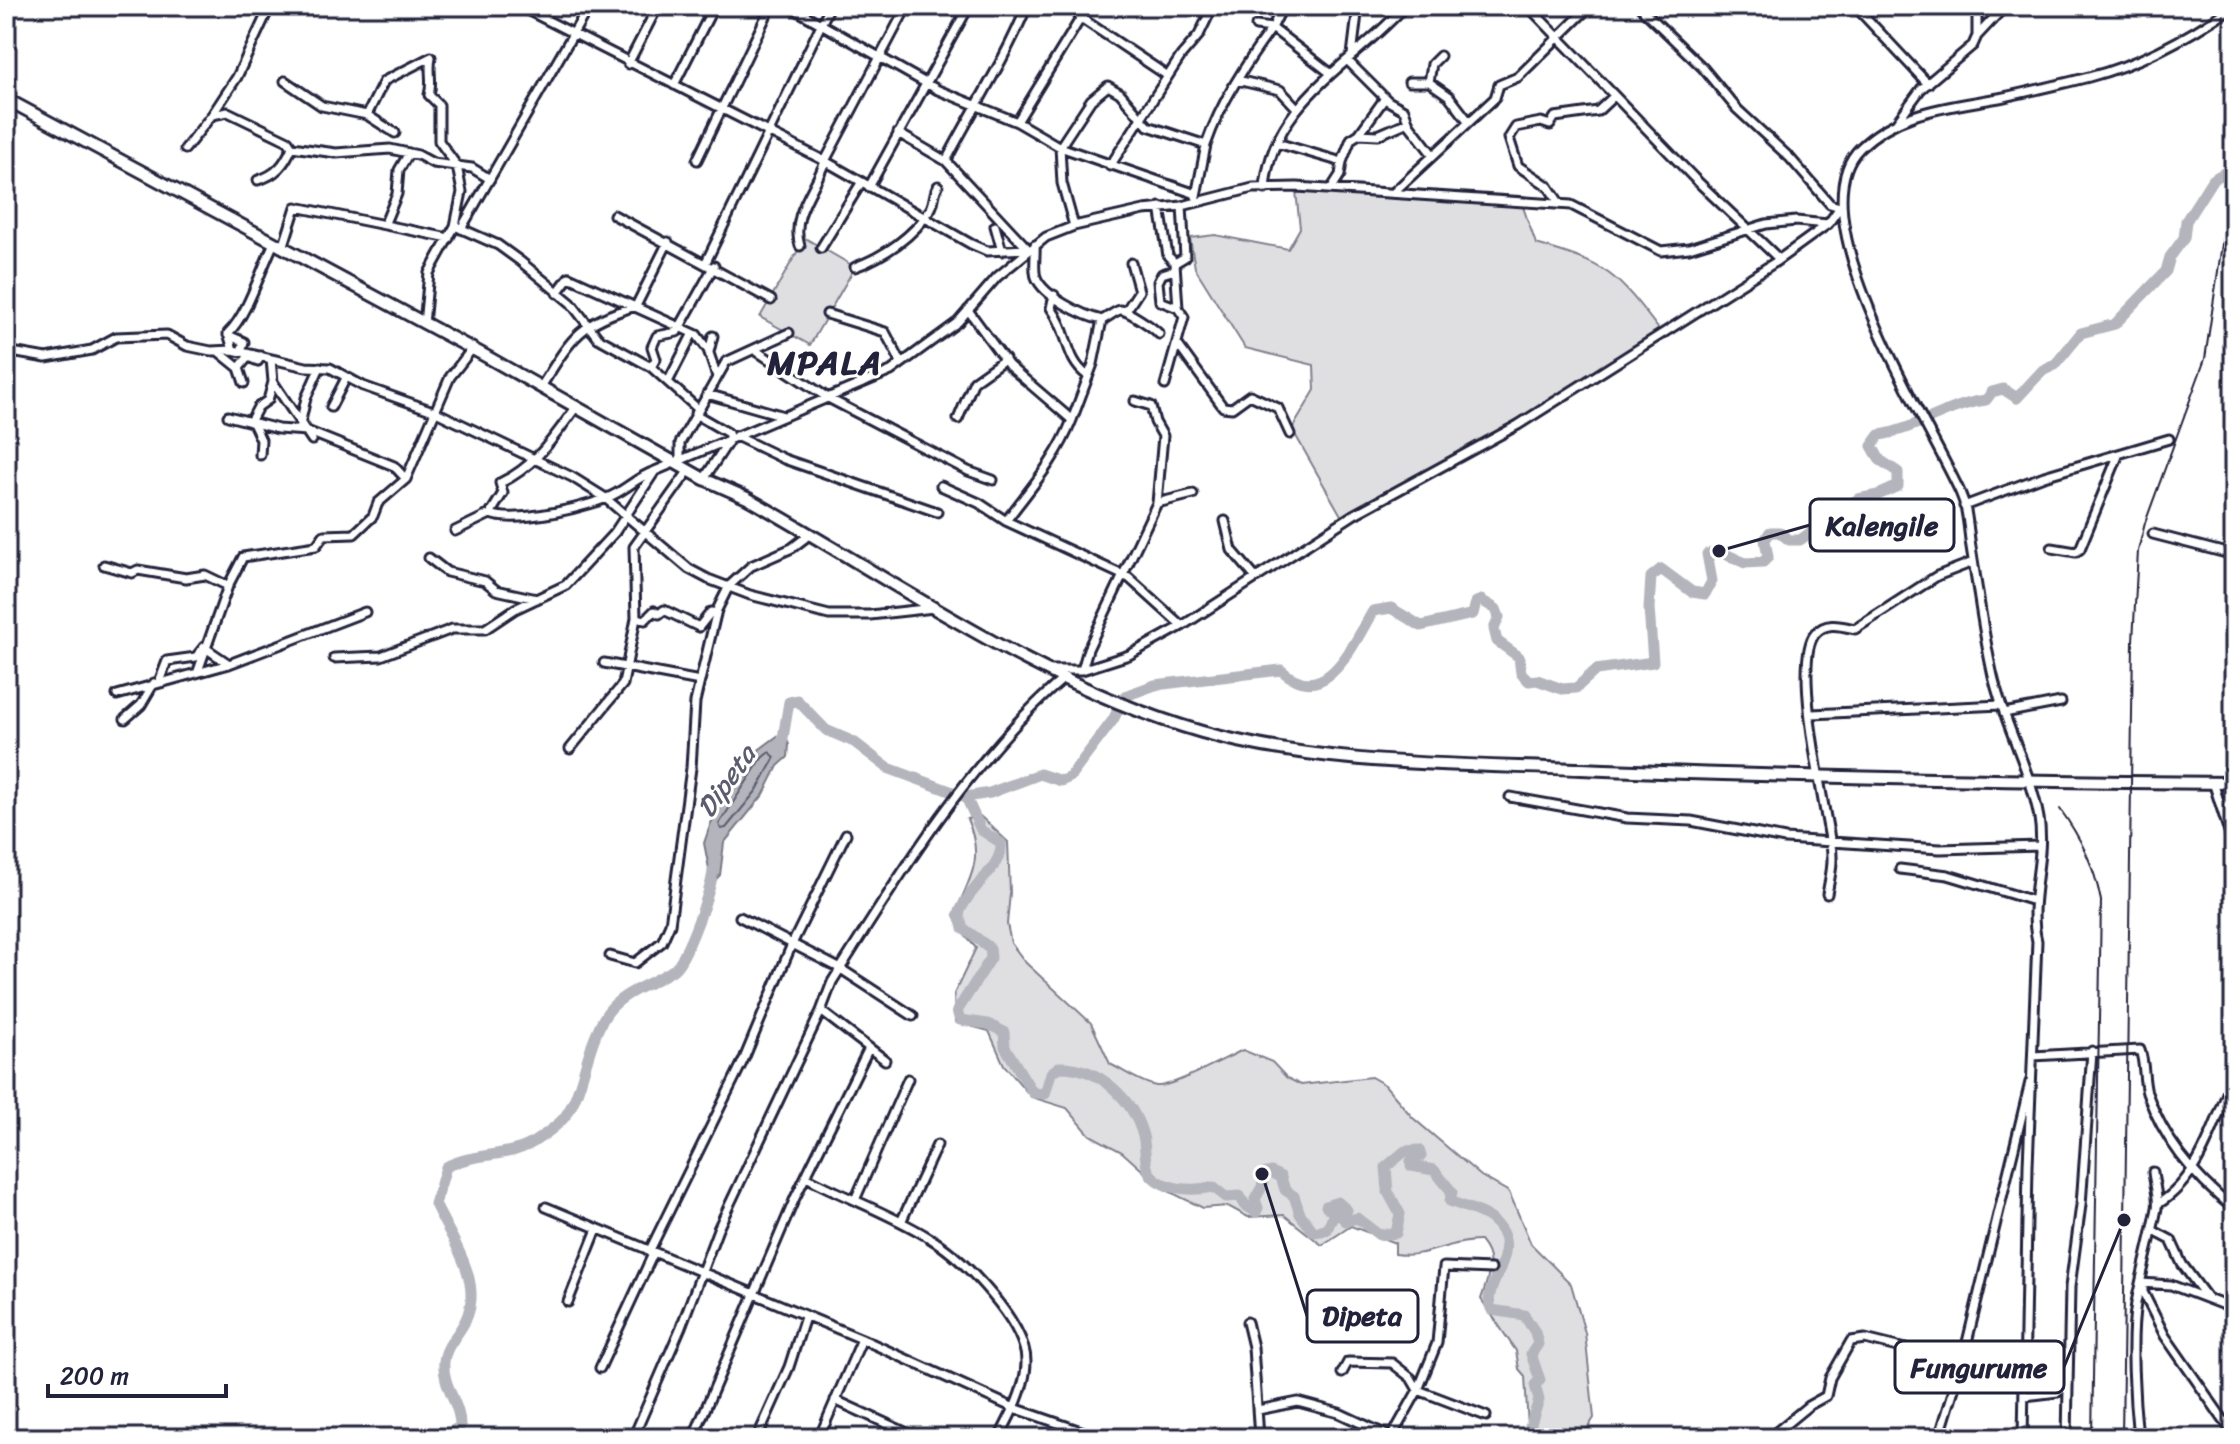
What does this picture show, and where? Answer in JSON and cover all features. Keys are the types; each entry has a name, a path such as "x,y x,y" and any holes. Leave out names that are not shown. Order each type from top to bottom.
{"highway":[{"path":"6,99 577,406 704,479 747,498 1064,678 1128,707 1214,734 1321,752 1447,763 1821,777 2234,783"}],"street":[{"path":"185,149 237,77 270,6"},
{"path":"519,6 530,9 628,64 825,161 979,248 1002,251 1031,247"},
{"path":"424,324 429,273 490,179 589,6"},
{"path":"628,64 658,6"},
{"path":"674,85 714,6"},
{"path":"697,160 771,6"},
{"path":"789,6 974,106 1017,122 1060,147 1196,198"},
{"path":"651,367 656,359 652,347 657,336 670,335 680,327 768,132 830,6"},
{"path":"800,246 797,227 825,161 907,6"},
{"path":"821,248 898,133 969,6"},
{"path":"946,161 1010,46 1027,6"},
{"path":"1017,122 1088,6"},
{"path":"1110,166 1168,76 1199,35 1213,6"},
{"path":"1196,198 1206,145 1217,113 1283,6"},
{"path":"1349,59 1358,6"},
{"path":"1265,189 1266,164 1297,108 1329,72 1349,59 1405,6"},
{"path":"1528,6 1779,259"},
{"path":"1395,191 1495,98 1499,85 1518,77 1590,6"},
{"path":"1639,6 1703,68 1737,109 1790,158 1830,204 1840,207"},
{"path":"1855,6 1928,84"},
{"path":"1977,6 1977,36"},
{"path":"1896,123 1910,101 1973,45 1977,36 2005,6"},
{"path":"2023,1438 2028,1166 2037,941 2034,901 2040,846 2039,818 2003,709 1964,506 1867,303 1846,243 1840,207 1848,167 1860,148 1896,123 1920,111 2005,97 2114,69 2198,30 2234,6"},
{"path":"1081,18 1168,76"},
{"path":"1256,26 1272,28 1329,72"},
{"path":"1429,82 1432,64 1440,56"},
{"path":"367,115 384,81 431,57 427,73 432,85 429,95 439,105 439,141 457,166 462,192 458,228"},
{"path":"1349,59 1385,98 1404,110 1408,122 1433,155"},
{"path":"1237,80 1280,90 1297,108"},
{"path":"285,81 322,106 367,115 395,133"},
{"path":"1409,82 1429,82 1449,96 1469,122"},
{"path":"1074,226 1062,183 1060,147 1102,88 1113,88 1148,126 1206,145"},
{"path":"1560,204 1548,186 1518,166 1509,138 1516,127 1541,122 1550,125 1555,117 1598,111 1614,96"},
{"path":"1331,189 1340,175 1351,139 1359,134 1385,98"},
{"path":"212,115 228,112 288,141 292,147 336,153 390,149 433,163 472,168 490,179"},
{"path":"1359,134 1378,135 1408,122"},
{"path":"898,133 946,161 1031,247 1035,276 1054,295 1085,316 1102,320 1119,310 1126,311 1151,325 1159,334"},
{"path":"1277,143 1342,162"},
{"path":"258,180 275,173 292,147"},
{"path":"385,223 397,194 399,170 409,153"},
{"path":"855,267 887,252 925,218 933,206 938,186"},
{"path":"490,514 524,518 604,497 655,471 891,371 958,322 997,277 1031,247 1074,226 1160,207 1182,206 1196,198 1265,189 1331,189 1571,205 1661,251 1689,248 1747,229 1796,221 1828,224"},
{"path":"1178,308 1161,302 1158,291 1159,278 1185,257 1182,206"},
{"path":"228,335 241,321 255,279 278,246 296,207 449,238"},
{"path":"1160,207 1168,256 1175,267 1178,308 1184,317 1165,385"},
{"path":"1047,669 1082,670 1129,655 1182,626 1353,515 1518,425 1779,259 1828,224 1840,207"},
{"path":"614,215 710,264 771,300"},
{"path":"995,226 1002,251"},
{"path":"458,228 498,245 571,303 586,325 616,350 651,367 696,412 733,438 937,512"},
{"path":"541,387 565,348 586,325 636,306 668,242"},
{"path":"1126,311 1139,291 1131,263"},
{"path":"557,293 569,277 693,333 709,352 717,377"},
{"path":"1054,295 1051,308 1063,323 1071,359 1088,376"},
{"path":"968,310 1005,359 1072,420"},
{"path":"827,314 885,332 901,362"},
{"path":"1006,521 1021,497 1061,450 1088,376 1101,334 1102,320"},
{"path":"668,382 693,333"},
{"path":"680,463 680,443 726,362 789,333"},
{"path":"6,351 46,358 92,350 116,337 167,335 187,346 237,351 330,368 346,378 436,412 604,497 689,569 729,586 829,615 870,615 937,607"},
{"path":"228,335 244,342 237,351"},
{"path":"228,335 237,351"},
{"path":"709,352 713,336"},
{"path":"1178,345 1223,407 1232,408 1250,395 1278,408 1290,434"},
{"path":"198,671 228,586 243,557 316,546 324,535 354,534 373,516 378,503 406,479 450,377 472,349"},
{"path":"755,350 828,398 968,471 993,480"},
{"path":"218,351 239,368 244,383"},
{"path":"239,368 248,357 258,361 261,356"},
{"path":"251,423 258,407 268,400 273,382 271,359"},
{"path":"958,419 974,381 1005,359"},
{"path":"301,431 306,398 320,367"},
{"path":"331,407 346,378"},
{"path":"273,382 288,403 301,431 312,440"},
{"path":"707,394 784,416"},
{"path":"288,403 306,398"},
{"path":"1082,670 1088,649 1125,577 1157,503 1163,436 1151,406 1135,401"},
{"path":"455,531 490,514 503,493 500,483 511,480 536,460 577,406"},
{"path":"228,416 301,431 394,466 406,479"},
{"path":"251,423 261,440 260,455"},
{"path":"704,479 733,438"},
{"path":"1964,506 2044,476 2169,439"},
{"path":"2052,548 2076,552 2080,549 2118,456"},
{"path":"570,749 623,684 636,618 634,547 689,470"},
{"path":"334,658 381,656 452,629 485,629 539,599 578,576 626,517 655,471"},
{"path":"941,486 979,503 1083,563 1125,577 1142,587 1182,626"},
{"path":"1157,503 1193,494"},
{"path":"1225,521 1232,550 1255,577"},
{"path":"2153,534 2234,555"},
{"path":"610,956 635,963 662,942 670,924 700,681 716,613 729,586 764,557 792,548 809,535"},
{"path":"429,558 447,572 485,581 496,590 539,599"},
{"path":"1827,894 1831,844 1825,824 1821,777 1816,765 1806,667 1810,641 1817,631 1830,624 1855,629 1937,576 1973,562"},
{"path":"104,565 132,573 138,570 186,578 205,575 228,586"},
{"path":"636,618 645,620 654,611 659,614 664,610 699,627 711,612 716,613"},
{"path":"117,695 229,664 365,612"},
{"path":"204,647 229,664"},
{"path":"125,719 141,705 157,683 167,661 196,657 204,647"},
{"path":"604,663 700,681"},
{"path":"633,1438 718,1229 841,969 964,785 1040,698 1064,678"},
{"path":"1812,714 2003,709 2061,702"},
{"path":"2213,782 2234,848"},
{"path":"1510,797 1627,818 1691,821 1785,839 1831,844 1940,849 2040,846"},
{"path":"600,1368 744,1059 792,944 846,834"},
{"path":"1900,869 1948,875 2034,901"},
{"path":"740,917 841,969 913,1016"},
{"path":"821,1011 885,1060"},
{"path":"693,1438 756,1296 776,1239 838,1105 869,1048"},
{"path":"2033,1056 2140,1050 2145,1086 2163,1131 2193,1170 2234,1209"},
{"path":"2067,1438 2070,1287 2081,1205 2092,1051"},
{"path":"1939,1438 1962,1363 2034,1069"},
{"path":"2158,1204 2175,1194 2193,1170 2234,1076"},
{"path":"855,1200 908,1079"},
{"path":"901,1222 937,1145"},
{"path":"2153,1172 2158,1204 2154,1231 2142,1267 2143,1292 2165,1336 2234,1435"},
{"path":"806,1177 901,1222 939,1244 985,1286 1016,1330 1025,1350 1025,1375 1014,1408 999,1438"},
{"path":"546,1207 862,1339 1014,1408 1101,1438"},
{"path":"568,1302 597,1229"},
{"path":"2154,1231 2171,1240 2182,1264 2208,1299"},
{"path":"1258,1410 1298,1402 1339,1413 1392,1438 1418,1390 1437,1343 1444,1267 1491,1269"},
{"path":"2142,1283 2171,1285 2234,1309"},
{"path":"2138,1438 2136,1304 2142,1283"},
{"path":"757,1438 789,1367 805,1317"},
{"path":"1247,1322 1253,1347 1259,1438"},
{"path":"819,1438 862,1339"},
{"path":"1774,1438 1775,1433 1808,1406 1826,1396 1830,1378 1851,1341 1865,1339 1962,1363"},
{"path":"1342,1373 1348,1362 1392,1363 1411,1378 1418,1390 1486,1416"},
{"path":"2025,1396 2058,1392 2068,1385"},
{"path":"835,1400 918,1438"}],"shaded area":[{"path":"1296,191 1429,197 1523,207 1536,244 1580,258 1608,273 1632,295 1660,331 1516,423 1343,519 1292,429 1315,390 1314,365 1245,348 1195,268 1190,238 1215,235 1288,249 1300,228"},
{"path":"805,238 855,267 810,345 760,317"},
{"path":"980,816 1008,842 1010,893 1007,924 1011,943 1026,963 1091,1023 1110,1064 1156,1086 1185,1078 1243,1050 1272,1062 1287,1078 1301,1085 1371,1077 1385,1085 1413,1118 1481,1176 1509,1192 1531,1244 1571,1284 1585,1333 1594,1418 1581,1438 1515,1438 1526,1434 1528,1428 1525,1376 1519,1369 1516,1351 1481,1299 1490,1262 1480,1241 1416,1254 1395,1254 1395,1243 1351,1226 1322,1245 1284,1215 1248,1217 1228,1206 1203,1208 1162,1188 1122,1152 1090,1135 1067,1108 1031,1097 1004,1065 989,1031 955,1022 954,994 976,948 962,932 954,915 970,879 975,857 967,819"}],"water":[{"path":"784,731 789,745 788,757 778,766 764,794 724,843 720,875 712,884 704,843 711,823 756,752"}],"waterway":[{"path":"966,797 990,793 1040,774 1061,781 1070,777 1113,720 1125,696 1155,685 1281,670 1297,681 1312,682 1325,678 1348,654 1373,611 1391,608 1421,626 1473,614 1476,602 1481,600 1496,609 1499,617 1494,629 1497,641 1519,657 1521,673 1529,681 1537,680 1562,689 1576,688 1596,670 1653,662 1649,608 1651,577 1661,569 1692,592 1705,594 1712,581 1707,554 1719,551 1745,563 1763,562 1768,557 1765,540 1770,532 1779,532 1789,540 1800,540 1858,499 1898,486 1898,472 1880,460 1872,446 1880,435 1907,428 1959,406 1986,400 1992,392 2003,389 2017,398 2042,371 2055,365 2081,333 2115,324 2166,271 2170,257 2184,238 2186,221 2212,180 2224,173 2234,175"},
{"name":"Dipeta","path":"782,744 789,702 797,700 826,730 854,742 888,768 966,797 981,830 1001,843 997,861 959,914 963,928 990,948 991,958 957,1011 960,1020 988,1024 1004,1032 1005,1047 1033,1093 1045,1094 1051,1073 1059,1067 1088,1072 1112,1087 1138,1122 1144,1140 1147,1169 1161,1183 1188,1189 1213,1187 1226,1197 1240,1196 1245,1205 1256,1212 1255,1199 1263,1185 1262,1174 1271,1172 1281,1177 1285,1190 1294,1196 1300,1214 1314,1232 1327,1230 1334,1213 1326,1206 1338,1202 1347,1210 1342,1217 1346,1221 1357,1218 1379,1235 1396,1233 1400,1214 1388,1192 1386,1167 1405,1151 1419,1150 1421,1156 1411,1161 1411,1166 1434,1170 1452,1192 1450,1201 1486,1216 1502,1231 1506,1243 1504,1256 1489,1301 1492,1310 1524,1315 1535,1332 1538,1344 1531,1354 1540,1380 1535,1385 1539,1400 1526,1438"},
{"name":"Dipeta","path":"443,1438 460,1426 444,1362 447,1350 466,1319 471,1290 463,1260 435,1204 446,1167 469,1159 517,1150 549,1131 563,1118 572,1105 594,1038 607,1013 621,999 673,970 685,953 698,923 713,870"}],"railway":[{"path":"2122,1438 2133,641 2138,551 2145,523 2205,359 2234,163"},
{"path":"2060,809 2086,852 2101,901 2092,1438"}],"place":[{"name":"Kalengile","path":"1719,551"},
{"name":"Dipeta","path":"1262,1174"},
{"name":"Fungurume","path":"2124,1220"}],"district":[{"name":"MPALA","path":"825,363"}]}
